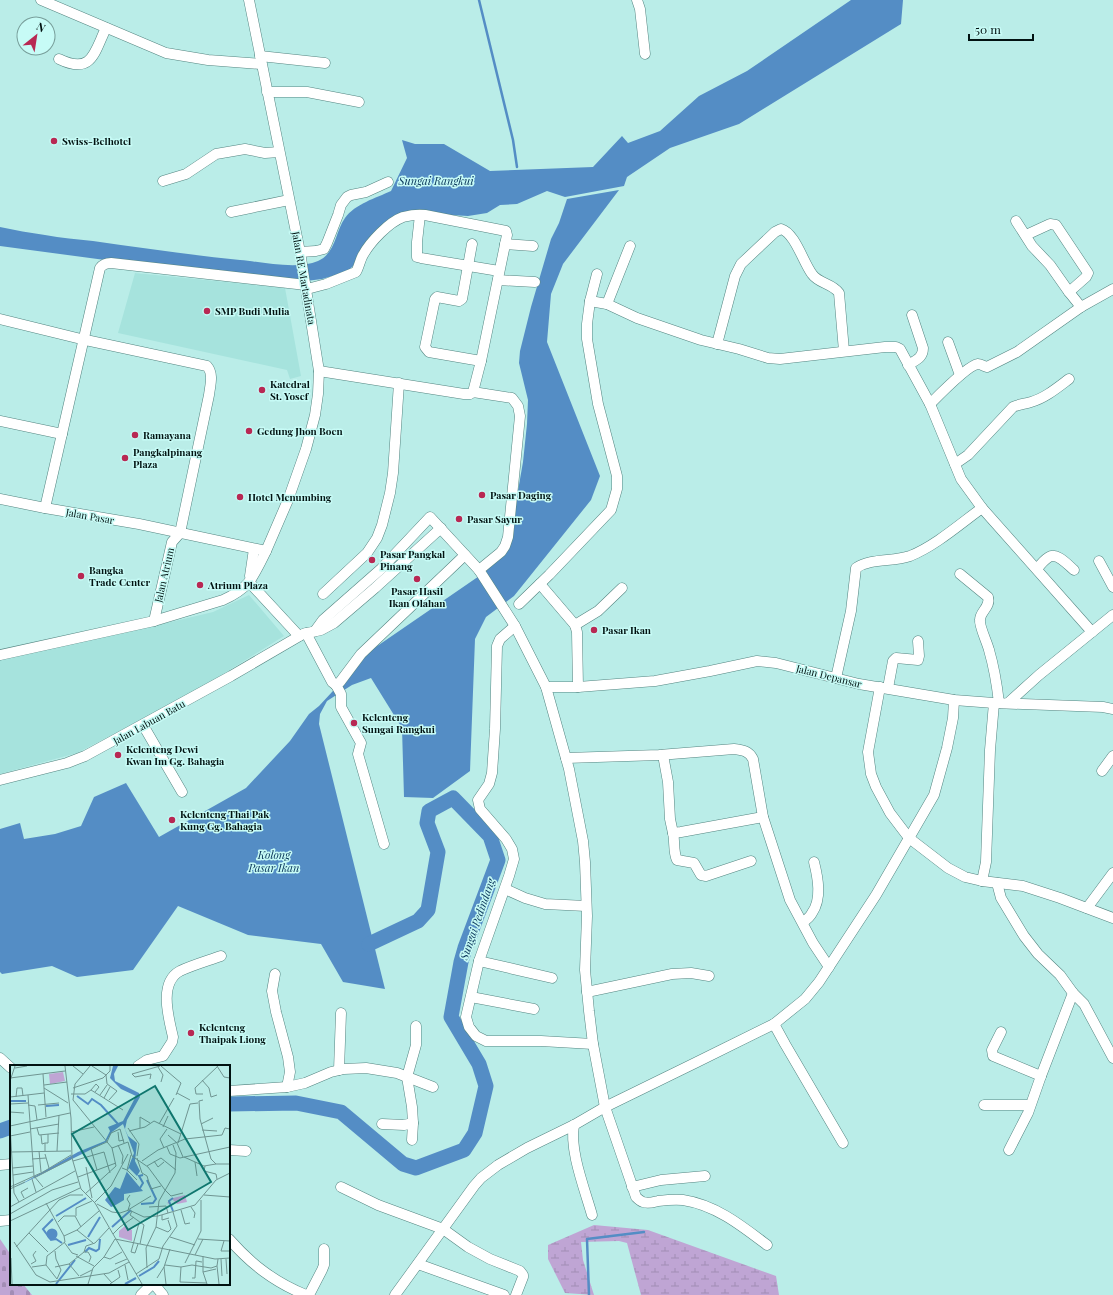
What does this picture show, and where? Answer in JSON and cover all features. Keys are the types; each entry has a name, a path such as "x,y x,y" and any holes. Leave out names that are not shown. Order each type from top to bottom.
{"street":[{"path":"40,0 171,54 208,60 260,60 325,63"},
{"name":"Jalan RE Martadinata","path":"248,0 302,262 319,371 315,415 306,449 288,500 266,551 249,582"},
{"path":"637,0 640,9 645,54"},
{"path":"59,59 72,64 87,63 106,28"},
{"path":"267,92 307,92 359,102"},
{"path":"163,181 186,174 216,154 245,149 265,153 279,152"},
{"path":"300,252 324,249 338,215 340,205 347,197 366,192 388,182"},
{"path":"231,212 290,200"},
{"path":"45,508 100,268 102,265 107,263 306,286 326,284 353,274 357,270 362,255 377,236 402,218 414,214 503,229 507,232 505,244 481,361 473,392"},
{"path":"420,214 417,257 468,266 498,275 535,282"},
{"path":"1016,221 1032,246 1050,265 1081,307"},
{"path":"1026,236 1050,224 1056,225 1088,273 1086,278 1069,292"},
{"path":"717,344 735,276 741,264 774,232 781,228 787,231 799,248 809,270 816,280 833,286 839,293 844,351"},
{"path":"472,244 462,299 460,301 438,297 435,299 425,347 429,352 481,361"},
{"path":"505,244 533,246"},
{"path":"607,304 630,246"},
{"path":"519,604 611,510 617,489 617,476 598,404 587,339 586,324 597,274"},
{"path":"930,404 960,375 978,364 987,367 1017,352 1081,307 1113,289"},
{"path":"590,301 607,304 637,318 700,340 768,358 780,359 885,347 896,347 900,349 930,404 961,479 982,508 1092,632"},
{"path":"908,364 921,357 923,353 923,348 912,315"},
{"path":"0,318 84,339"},
{"name":"Jalan Atrium","path":"84,339 207,366 211,377 209,396 180,533 172,542 154,622"},
{"path":"948,342 960,375"},
{"path":"319,371 464,394 470,394 473,392 512,398 518,406 520,416 508,537 501,552 479,571"},
{"path":"955,464 968,455 1013,407 1045,397 1069,379"},
{"path":"323,594 367,553 382,525 390,494 393,473 399,383"},
{"path":"0,421 62,434"},
{"name":"Jalan Pasar","path":"0,499 266,551"},
{"path":"836,678 851,611 856,568 872,562 892,560 910,555 935,542 982,508"},
{"path":"307,633 328,615 372,584 384,572 430,517 479,571 515,626 546,687 566,758 583,841 586,882 585,970 593,1044 605,1107 636,1197 641,1202 646,1203 683,1200 706,1207 719,1212 739,1224 767,1245"},
{"path":"384,572 441,528"},
{"path":"0,654 154,622 223,600 249,582 254,549"},
{"path":"384,844 358,754 361,743 341,707 338,688 340,682 360,654 465,555"},
{"path":"1036,569 1052,556 1062,560 1074,570"},
{"path":"1099,561 1113,586"},
{"path":"960,574 988,597 988,606 981,615 980,623 990,651 1001,703 990,750 986,862 982,881"},
{"path":"249,582 307,633 332,682 338,688"},
{"path":"540,584 575,625 577,632 578,687"},
{"path":"575,625 598,611 622,588"},
{"path":"1001,703 1113,615"},
{"path":"515,626 500,639 497,646 495,729 492,773 489,784 478,800 480,809 506,839 512,849 514,859 505,889 479,961 466,1017 469,1027 476,1036 486,1041 541,1041 593,1044"},
{"name":"Jalan Labuan Batu","path":"0,780 77,759 143,725 307,633"},
{"path":"918,641 918,660 896,658 893,660 884,688 868,752 871,774 890,813 909,838 948,868 965,877 982,881 1023,886 1113,918"},
{"name":"Jalan Depansar","path":"546,687 578,687 655,681 757,661 776,663 859,684 954,700 1103,707 1113,709"},
{"path":"395,1295 481,1178 498,1165 527,1148 574,1126 605,1107 774,1024 805,999 819,982 876,895 934,795 947,748 953,718 954,700"},
{"path":"143,725 182,792"},
{"path":"566,758 663,755 734,750 751,754 763,817 790,900 813,943 829,967"},
{"path":"663,755 668,782 670,819 674,833 675,854 677,860 694,863 701,875 706,876 750,861"},
{"path":"1102,772 1113,756"},
{"path":"674,833 763,817"},
{"path":"803,922 812,914 816,905 818,880 814,862"},
{"path":"1087,908 1113,873"},
{"path":"997,883 1001,898 1024,936 1038,954 1060,975 1073,993 1084,1004 1113,1058"},
{"path":"505,889 525,898 545,904 586,906"},
{"path":"139,1065 146,1060 163,1056 172,1042 173,1037 166,996 168,987 174,977 180,971 220,956"},
{"path":"479,961 552,978"},
{"path":"587,992 672,974 691,973 709,976"},
{"path":"275,974 272,991 288,1057 290,1072 287,1087"},
{"path":"1009,1150 1026,1118 1073,993"},
{"path":"471,998 534,1009"},
{"path":"339,1070 341,1013"},
{"path":"774,1024 784,1044 843,1143"},
{"path":"412,1140 412,1107 407,1077 416,1045 416,1026"},
{"path":"1001,1032 992,1050 993,1056 1041,1076"},
{"path":"0,1058 10,1067"},
{"path":"230,1091 287,1087 305,1083 339,1070 366,1068 397,1073 432,1087"},
{"path":"984,1106 1030,1105"},
{"path":"382,1124 404,1125 413,1123"},
{"path":"574,1126 572,1141 592,1215"},
{"path":"230,1150 246,1151"},
{"path":"0,1165 10,1164"},
{"path":"632,1186 661,1180 705,1176"},
{"path":"342,1187 378,1205 443,1229 490,1259 522,1273 523,1277 516,1295"},
{"path":"0,1221 10,1220"},
{"path":"230,1240 240,1252 262,1271 288,1288 306,1295"},
{"path":"309,1295 324,1265 324,1250"},
{"path":"418,1264 504,1295"},
{"path":"141,1295 152,1285"},
{"path":"154,1285 162,1295"}],"shaded area":[{"name":"SMP Budi Mulia","path":"135,273 285,288 301,376 290,379 287,370 118,333"},
{"path":"249,595 284,636 194,692 77,753 0,774 0,658 120,634 213,612"}],"green space":[{"path":"594,1225 648,1230 776,1276 779,1295 641,1295 627,1243 619,1241 581,1242 583,1260 594,1295 565,1293 548,1259 548,1245"},
{"path":"0,1239 10,1254 10,1285 24,1285 32,1295 0,1295"}],"water":[{"name":"Sungai Rangkui","path":"851,0 903,0 901,24 739,124 670,148 627,177 624,186 565,197 547,191 517,204 500,205 487,213 468,216 417,213 404,215 349,270 343,273 322,279 298,282 105,260 0,246 0,227 57,237 203,256 280,265 310,264 324,257 332,248 342,224 349,213 366,202 391,191 407,158 402,140 415,144 444,144 490,171 593,167 622,136 628,143 660,131 699,96 747,71"},
{"name":"Kolong Pasar Ikan","path":"619,190 563,264 551,294 547,342 600,476 591,500 514,596 486,617 475,639 470,771 433,798 404,797 402,728 371,678 352,685 327,701 320,714 319,724 385,989 343,982 321,944 248,935 178,906 133,970 77,977 52,966 2,974 0,972 0,829 20,823 24,839 55,834 81,826 94,797 126,783 159,837 246,788 290,741 309,714 319,706 370,651 485,572 508,548 523,462 527,424 528,400 519,363 520,351 551,239 559,223 567,199"}],"waterway":[{"path":"479,0 513,140 517,167"},
{"name":"Sungai Pedindang","path":"230,1104 296,1103 341,1112 403,1164 416,1168 464,1150 475,1133 486,1086 479,1064 451,1017 465,948 498,860 490,836 453,798 429,811 427,823 438,852 428,910 418,921 369,944"},
{"name":"Sungai Pedindang","path":"0,1131 10,1127"},
{"path":"589,1295 587,1239 644,1232"}],"place":[{"name":"Swiss-Belhotel","path":"54,141"},
{"name":"SMP Budi Mulia","path":"207,311"},
{"name":"Katedral St. Yosef","path":"262,390"},
{"name":"Gedung Jhon Boen","path":"249,431"},
{"name":"Ramayana","path":"135,435"},
{"name":"Pangkalpinang Plaza","path":"125,458"},
{"name":"Pasar Daging","path":"482,495"},
{"name":"Hotel Menumbing","path":"240,497"},
{"name":"Pasar Sayur","path":"459,519"},
{"name":"Pasar Pangkal Pinang","path":"372,560"},
{"name":"Bangka Trade Center","path":"81,576"},
{"name":"Pasar Hasil Ikan Olahan","path":"417,579"},
{"name":"Atrium Plaza","path":"200,585"},
{"name":"Pasar Ikan","path":"594,630"},
{"name":"Kelenteng Sungai Rangkui","path":"354,723"},
{"name":"Kelenteng Dewi Kwan Im Gg. Bahagia","path":"118,755"},
{"name":"Kelenteng Thai Pak Kung Gg. Bahagia","path":"172,820"},
{"name":"Kelenteng Thaipak Liong","path":"191,1033"}]}
